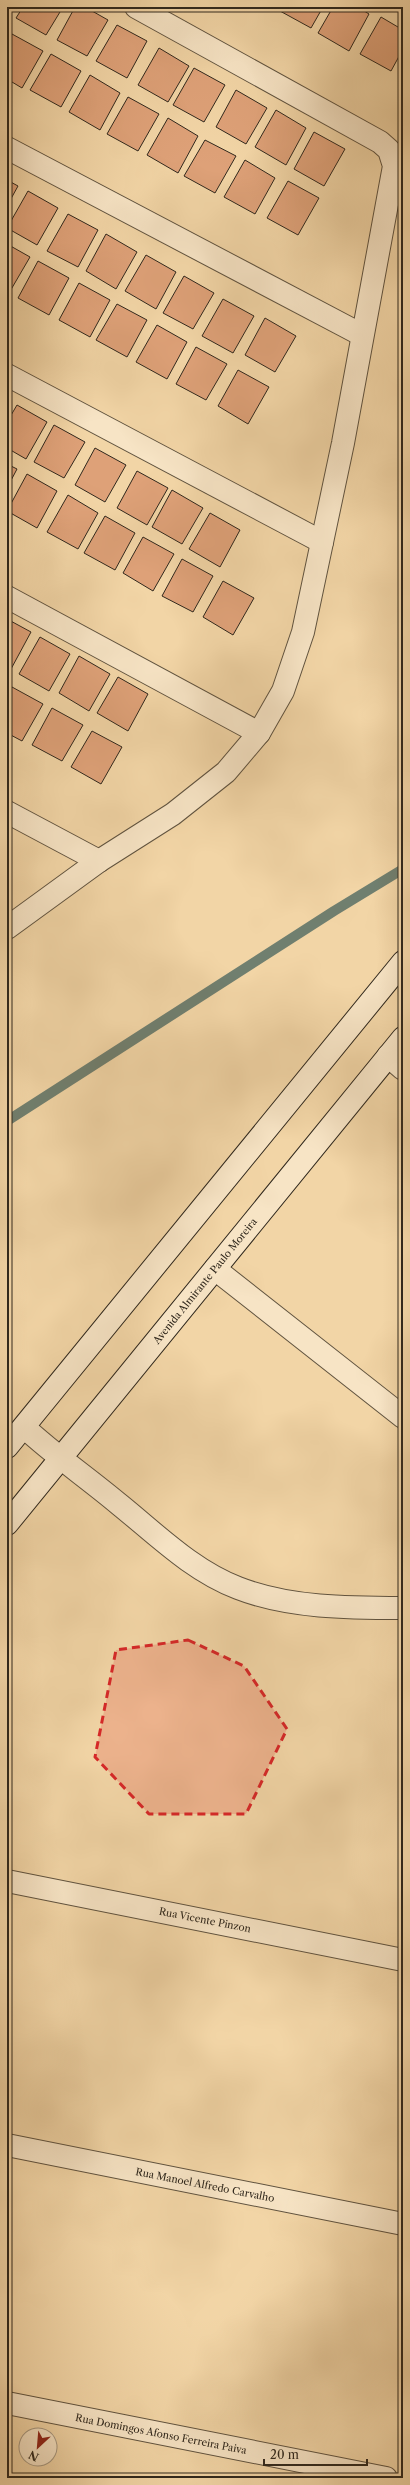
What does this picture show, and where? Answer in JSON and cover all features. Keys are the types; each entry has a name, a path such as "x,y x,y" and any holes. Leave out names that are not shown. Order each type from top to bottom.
{"street":[{"path":"7,928 99,861 172,814 220,777 259,733 283,691 303,632 322,542 394,166 389,150 380,142 136,7"},
{"path":"7,148 362,335"},
{"path":"7,375 322,542"},
{"path":"7,597 259,733"},
{"path":"7,812 99,861"},
{"path":"7,1448 403,962"},
{"name":"Avenida Almirante Paulo Moreira","path":"7,1524 61,1460 215,1269 395,1063 403,1038"},
{"path":"215,1269 403,1417"},
{"path":"24,1427 61,1460 184,1558 238,1588 267,1597 306,1603 357,1608 403,1608"},
{"name":"Rua Vicente Pinzon","path":"7,1881 403,1960"},
{"name":"Rua Manoel Alfredo Carvalho","path":"7,2145 403,2224"},
{"name":"Rua Domingos Afonso Ferreira Paiva","path":"7,2403 386,2478"}],"highlighted area":[{"path":"188,1640 244,1666 287,1729 246,1814 149,1814 95,1757 116,1650"}],"building":[{"path":"23,7 63,7 46,35 16,18"},
{"path":"75,7 85,7 108,20 87,56 57,40"},
{"path":"283,7 323,7 311,28 280,11"},
{"path":"333,7 358,7 369,14 349,51 318,33"},
{"path":"381,17 403,30 403,49 391,71 360,54"},
{"path":"117,25 147,41 127,78 96,61"},
{"path":"12,34 43,51 22,88 7,79 7,43"},
{"path":"159,48 189,66 168,102 138,85"},
{"path":"51,54 81,71 61,107 30,90"},
{"path":"194,68 225,85 204,122 173,105"},
{"path":"90,75 120,93 100,130 69,112"},
{"path":"236,90 267,108 246,144 216,127"},
{"path":"128,97 159,114 138,151 107,134"},
{"path":"276,110 306,128 286,165 255,147"},
{"path":"168,118 198,136 178,173 147,155"},
{"path":"314,132 345,149 324,186 294,169"},
{"path":"205,140 236,156 215,193 184,176"},
{"path":"245,160 275,178 255,214 224,197"},
{"path":"7,180 18,186 7,206"},
{"path":"288,181 319,198 298,235 267,218"},
{"path":"28,191 58,208 37,245 7,228"},
{"path":"68,214 98,230 78,267 47,251"},
{"path":"106,234 137,252 116,289 86,271"},
{"path":"7,244 30,257 9,293 7,292"},
{"path":"146,255 176,272 156,309 125,291"},
{"path":"38,261 69,278 49,315 18,298"},
{"path":"184,276 214,293 193,329 163,313"},
{"path":"79,283 110,300 90,337 59,320"},
{"path":"223,299 254,316 233,353 202,336"},
{"path":"117,304 147,320 127,357 96,340"},
{"path":"265,318 296,336 275,372 245,355"},
{"path":"157,325 187,342 167,379 136,362"},
{"path":"196,347 227,364 206,400 176,384"},
{"path":"238,370 269,387 248,424 218,406"},
{"path":"17,405 47,422 26,459 7,448 7,422"},
{"path":"54,425 85,442 64,478 34,462"},
{"path":"95,448 126,465 105,502 75,485"},
{"path":"7,464 17,469 7,488"},
{"path":"137,471 168,488 147,525 117,508"},
{"path":"27,474 57,491 37,528 7,511"},
{"path":"172,490 203,508 182,544 152,527"},
{"path":"68,495 98,513 78,549 47,532"},
{"path":"210,513 240,530 220,567 189,549"},
{"path":"105,516 135,533 115,570 84,553"},
{"path":"143,537 174,554 153,591 123,573"},
{"path":"182,559 213,576 193,612 162,596"},
{"path":"223,581 254,598 233,635 203,617"},
{"path":"7,619 31,632 11,669 7,667"},
{"path":"40,637 70,654 49,691 19,674"},
{"path":"79,656 110,674 89,711 59,693"},
{"path":"118,677 148,694 128,731 97,713"},
{"path":"12,687 43,704 22,741 7,733 7,696"},
{"path":"52,708 83,725 62,761 32,745"},
{"path":"92,731 122,747 101,784 71,767"}],"waterway":[{"path":"7,1121 334,911 403,869"}]}
